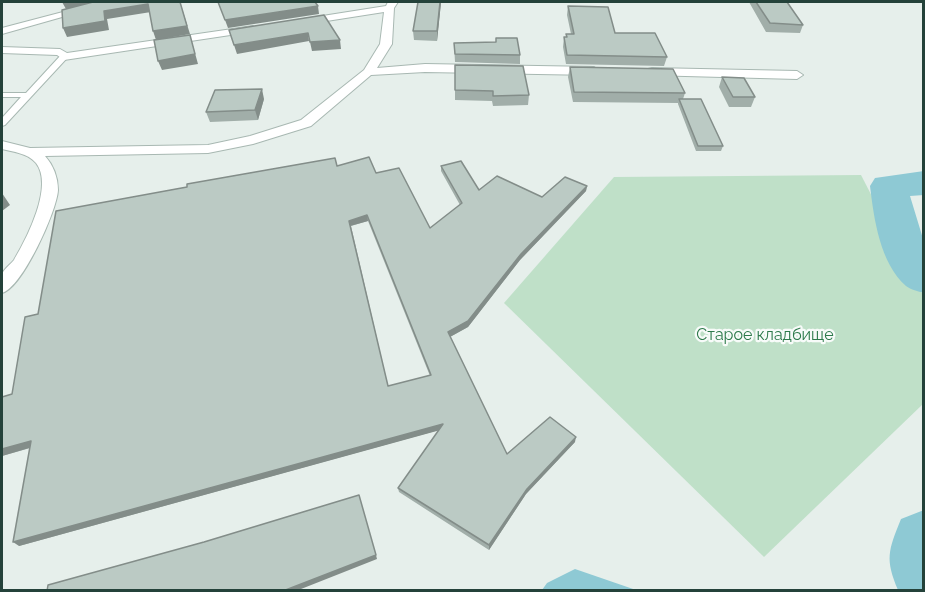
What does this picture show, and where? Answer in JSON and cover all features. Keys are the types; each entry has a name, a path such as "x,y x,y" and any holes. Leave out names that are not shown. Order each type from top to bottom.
{"street":[{"path":"2,31 110,2"},
{"path":"2,145 30,152 208,149 253,140 306,123 368,72 386,44 391,5 284,24"},
{"path":"2,50 60,52 64,57 261,28"},
{"path":"368,72 425,68 611,71"},
{"path":"635,72 797,75"},
{"path":"2,287 21,262 47,206 50,174 41,160 30,152"}],"lane":[{"path":"2,123 64,57"},
{"path":"2,95 28,95"}],"green space":[{"name":"Старое кладбище","path":"861,175 923,295 923,404 764,557 504,303 614,177"}],"water":[{"path":"575,569 636,590 542,590 547,583"}],"building":[{"path":"93,2 180,2 187,26 153,31 148,4 104,11 105,21 63,28 62,10"},
{"path":"218,2 315,2 318,6 225,20"},
{"path":"418,2 440,2 437,31 413,31"},
{"path":"756,2 787,2 803,25 770,23"},
{"path":"568,6 608,7 615,33 655,33 667,57 567,55 564,37 567,37 566,34 574,34"},
{"path":"324,15 340,40 310,42 308,33 234,45 229,30"},
{"path":"190,35 195,54 158,61 154,40"},
{"path":"496,38 517,38 520,55 455,54 454,43 496,42"},
{"path":"455,65 523,66 529,95 493,96 493,91 455,90"},
{"path":"570,67 673,69 685,93 574,92"},
{"path":"722,77 744,78 755,97 733,97"},
{"path":"262,89 255,110 206,112 215,90"},
{"path":"679,99 701,99 723,146 698,146"},
{"path":"369,157 376,173 399,168 430,228 462,203 441,166 461,161 479,190 497,176 542,197 565,177 587,186 521,254 468,321 448,332 507,454 550,417 576,437 527,489 489,545 398,488 443,424 13,542 31,441 2,449 2,397 12,394 25,317 38,314 56,211 187,187 187,184 335,158 337,166","holes":["367,215 431,375 388,386 349,221"]},
{"path":"359,495 376,555 283,591 47,591 48,585 204,542"}],"waterway":[{"path":"924,183 889,186 904,248 916,269 924,277"},
{"path":"924,542 921,565 924,573"}]}
